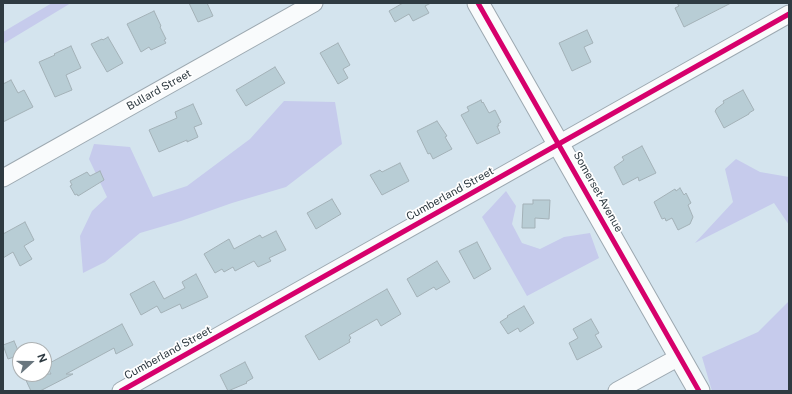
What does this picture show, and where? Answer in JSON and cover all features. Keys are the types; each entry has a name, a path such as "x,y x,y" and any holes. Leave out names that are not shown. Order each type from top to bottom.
{"street":[{"name":"Bullard Street","path":"3,178 314,3"},
{"name":"Somerset Avenue","path":"478,3 699,391"},
{"name":"Cumberland Street","path":"121,391 789,14"},
{"path":"618,391 679,357"}],"shaded area":[{"path":"52,3 71,3 3,44 3,32"},
{"path":"284,101 335,102 342,144 286,187 140,233 105,262 83,273 80,236 92,211 107,197 89,159 94,144 130,147 153,197 187,186 250,139"},
{"path":"736,159 760,172 789,177 789,225 774,203 695,243 733,202 725,169"},
{"path":"506,191 516,206 512,224 522,243 540,249 564,237 590,233 599,258 527,296 482,217"},
{"path":"789,301 789,391 712,391 702,357 758,332"}],"building":[{"path":"189,3 207,3 213,16 198,22"},
{"path":"403,3 431,3 425,6 429,13 413,21 409,14 395,22 389,11"},
{"path":"677,3 731,3 684,27 675,8 679,6"},
{"path":"154,11 166,39 164,40 166,43 151,50 149,47 141,52 127,24"},
{"path":"587,30 593,43 584,47 591,62 572,71 559,43"},
{"path":"108,37 123,63 107,72 91,44"},
{"path":"338,43 350,65 343,69 348,78 338,84 320,53"},
{"path":"71,46 81,68 66,75 72,90 55,97 39,62"},
{"path":"275,67 285,83 246,106 236,90"},
{"path":"11,80 18,93 24,90 33,107 3,122 3,84"},
{"path":"743,90 754,110 724,128 715,111 716,109 724,103 723,101"},
{"path":"481,100 489,113 495,110 501,122 498,124 499,126 497,126 500,133 477,144 461,115 469,111 467,107"},
{"path":"193,104 202,124 194,127 198,137 159,152 149,130 177,118 175,112"},
{"path":"437,121 447,136 445,137 452,149 433,159 430,153 428,154 417,131"},
{"path":"642,146 656,173 639,181 638,177 623,185 614,167 624,160 622,157"},
{"path":"400,163 409,181 382,195 370,175 380,170 382,172"},
{"path":"100,171 104,180 78,196 77,194 75,195 70,186 72,185 70,181 87,172 90,176"},
{"path":"680,188 684,195 686,193 691,203 688,205 693,217 690,224 678,230 672,218 666,221 665,218 662,219 654,202 675,189 676,191"},
{"path":"332,199 341,214 316,229 307,213"},
{"path":"533,200 550,200 549,219 535,218 535,228 522,228 523,204 533,204"},
{"path":"25,222 34,240 24,246 32,259 20,266 13,252 3,258 3,234"},
{"path":"276,231 286,250 269,258 271,261 258,267 254,261 235,271 233,267 224,272 222,269 215,273 204,254 229,239 234,249 260,235 262,238"},
{"path":"477,242 491,269 474,279 459,251"},
{"path":"437,261 450,282 436,290 434,287 417,297 407,279"},
{"path":"196,274 208,297 182,309 180,304 161,313 157,306 141,315 130,294 154,281 164,299 185,288 182,282"},
{"path":"387,289 401,314 381,326 377,319 349,335 351,338 349,340 350,342 319,360 305,336"},
{"path":"524,306 534,323 520,332 518,328 508,334 500,322"},
{"path":"591,319 599,333 595,335 602,347 577,360 569,343 578,338 573,329"},
{"path":"122,324 133,345 116,354 114,348 66,374 73,374 40,391 31,391 27,382 52,382 52,362"},
{"path":"14,341 12,342 12,358 8,359 3,345"},
{"path":"245,362 253,378 246,382 247,383 228,391 220,375"}],"cycle path":[{"path":"478,3 699,391"},
{"path":"121,391 789,14"}]}
